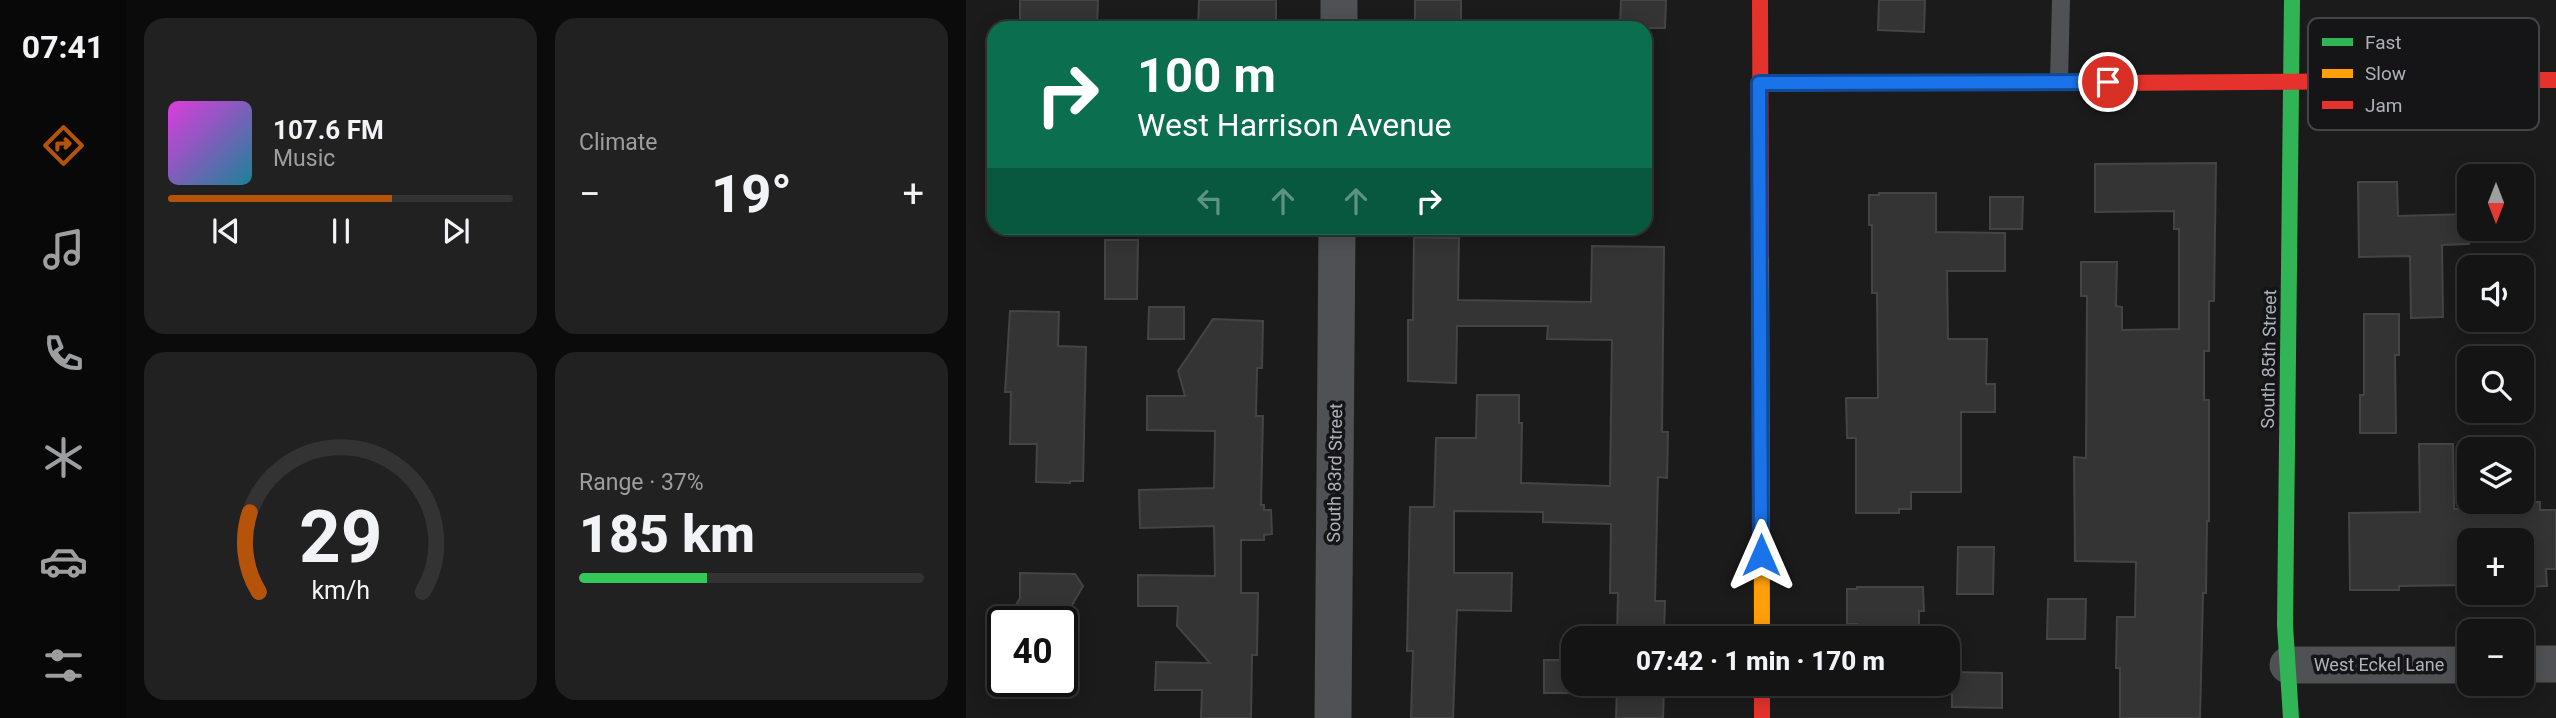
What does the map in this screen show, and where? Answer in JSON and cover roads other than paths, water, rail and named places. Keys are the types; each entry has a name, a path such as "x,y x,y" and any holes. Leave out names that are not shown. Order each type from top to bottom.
{"street":[{"path":"1339,0 1339,21"},
{"path":"1760,0 1762,626"},
{"name":"South 85th Street","path":"2291,718 2285,625 2292,0"},
{"path":"1759,83 2308,83"},
{"name":"South 83rd Street","path":"1333,718 1337,235"},
{"name":"West Eckel Lane","path":"2288,666 2457,664"},
{"path":"2534,664 2556,664"},
{"path":"1762,696 1762,718"}],"lane":[{"path":"2059,82 2061,0"}]}
